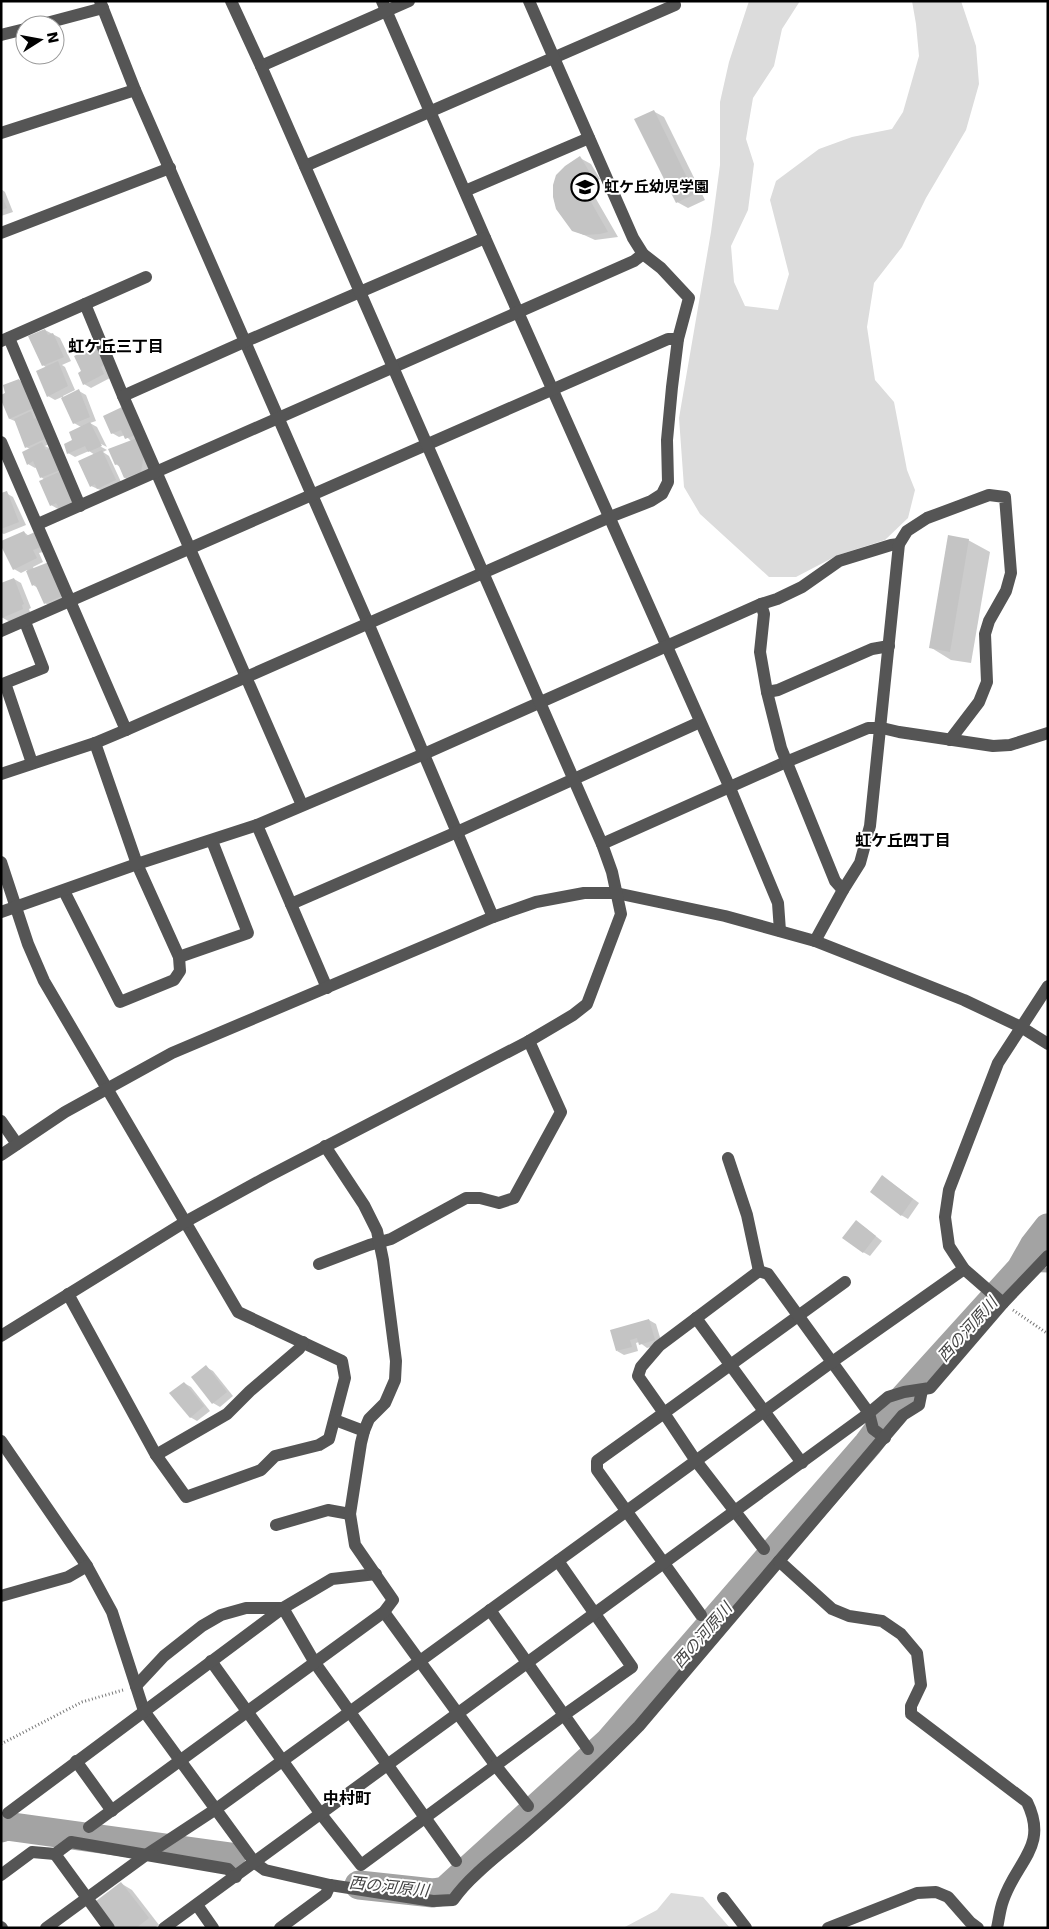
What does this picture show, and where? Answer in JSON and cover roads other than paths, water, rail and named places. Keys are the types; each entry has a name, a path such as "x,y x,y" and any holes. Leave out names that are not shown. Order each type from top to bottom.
{"street":[{"path":"1,1336 186,1222 573,1016 587,1004 621,914 612,872 602,844 231,1"},
{"path":"261,66 385,6 409,1"},
{"path":"1,774 95,743 126,730 245,676 610,517 651,501 662,494 668,482 667,440 678,339 689,298 661,268 643,254 633,238 529,1"},
{"path":"305,166 677,2"},
{"path":"65,17 101,5 135,90 368,623 493,917"},
{"path":"385,6 485,238 554,389 730,788 778,903 780,931"},
{"path":"1,35 15,32"},
{"path":"1,133 135,90"},
{"path":"465,190 589,138"},
{"path":"1,233 170,168"},
{"path":"123,396 485,238"},
{"path":"38,524 519,313 634,261 643,254"},
{"path":"80,506 5,340 146,277"},
{"path":"85,304 123,396 302,806"},
{"path":"1,631 668,339 678,339"},
{"path":"1,442 126,730"},
{"path":"815,941 860,863 870,826 882,728 899,544 907,531 927,518 989,494 1005,497 1011,573 1006,591 989,621 986,634 987,682 978,702 950,740"},
{"path":"1,912 137,864 257,825 424,754 666,644 761,604 776,600 802,587 839,561 899,544"},
{"path":"761,604 764,614 760,652 767,692 786,762 835,881 843,890"},
{"path":"24,622 43,668 5,683 32,763"},
{"path":"767,692 778,690 872,649 889,646"},
{"path":"291,904 458,832 573,778 700,722"},
{"path":"602,844 786,762 868,728 882,728 993,746 1010,746 1048,733"},
{"path":"64,891 120,1002 174,980 180,971 180,957 137,864 95,743"},
{"path":"257,825 327,988"},
{"path":"180,957 248,933 212,841"},
{"path":"1,862 28,944 44,981 238,1312 342,1361 345,1378 329,1439 318,1445 275,1456 261,1470 186,1497 156,1455 68,1294"},
{"path":"1,1155 64,1112 172,1053 493,917 536,902 584,893 616,892 725,916 815,941 964,1000 1021,1027 1048,1044"},
{"path":"1003,1303 964,1269 949,1246 945,1217 949,1190 998,1063 1048,986"},
{"path":"319,1264 391,1239 466,1198 480,1198 499,1203 514,1198 561,1112 529,1041"},
{"path":"1,1121 17,1144"},
{"path":"89,1827 316,1663 384,1612 393,1600 355,1546 350,1514 364,1430 369,1419 386,1403 395,1380 396,1360 380,1242 377,1231 364,1205 326,1146"},
{"path":"728,1158 746,1215 759,1271"},
{"path":"164,1928 802,1463 888,1397 904,1392 930,1388 1003,1303 1048,1256"},
{"path":"46,1928 146,1855 216,1809 832,1362 964,1269"},
{"path":"759,1271 768,1274 869,1413 879,1434"},
{"path":"759,1271 659,1346 641,1367 638,1376 696,1462 764,1549"},
{"path":"701,1615 597,1470 597,1461 845,1282"},
{"path":"696,1318 802,1463"},
{"path":"156,1455 227,1414 250,1391 299,1349 303,1342"},
{"path":"1,1441 87,1566 112,1612 144,1711 255,1863 265,1870 330,1884 433,1901 453,1900 467,1883 615,1751 639,1726 847,1479 879,1434 919,1404 920,1390"},
{"path":"335,1420 364,1430"},
{"path":"276,1525 328,1510 350,1514"},
{"path":"211,1662 360,1865 632,1667 558,1561"},
{"path":"779,1561 832,1609 856,1618 882,1621 902,1634 917,1653 921,1685 911,1706 911,1714 1026,1802 1036,1814 1040,1831 1038,1846 1017,1875 1003,1900 997,1928"},
{"path":"1,1596 68,1577 87,1566"},
{"path":"8,1812 282,1608 332,1579 376,1574"},
{"path":"136,1686 164,1656 202,1626 221,1615 246,1608 282,1608"},
{"path":"282,1608 316,1663 456,1861"},
{"path":"490,1610 588,1749"},
{"path":"384,1612 459,1712 496,1766 528,1806"},
{"path":"76,1761 112,1810"},
{"path":"1,1875 32,1852 55,1854 71,1842 228,1869 236,1876"},
{"path":"55,1854 109,1928"},
{"path":"280,1928 326,1894 330,1884"},
{"path":"828,1928 917,1893 936,1892 948,1897 970,1922 978,1928"},
{"path":"723,1898 746,1928"},
{"path":"197,1904 213,1928"}],"waterway":[{"name":"西の河原川","path":"359,1885 433,1893 445,1891 609,1742 868,1444 895,1408 1021,1269 1034,1246 1048,1228"},
{"path":"1021,1269 1048,1270"},
{"name":"西の河原川","path":"1,1828 6,1826 231,1857"}],"place":[{"name":"虹ケ丘幼児学園","path":"585,187"}],"district":[{"name":"虹ケ丘三丁目","path":"116,346"},
{"name":"虹ケ丘四丁目","path":"903,840"},
{"name":"中村町","path":"347,1798"}]}
